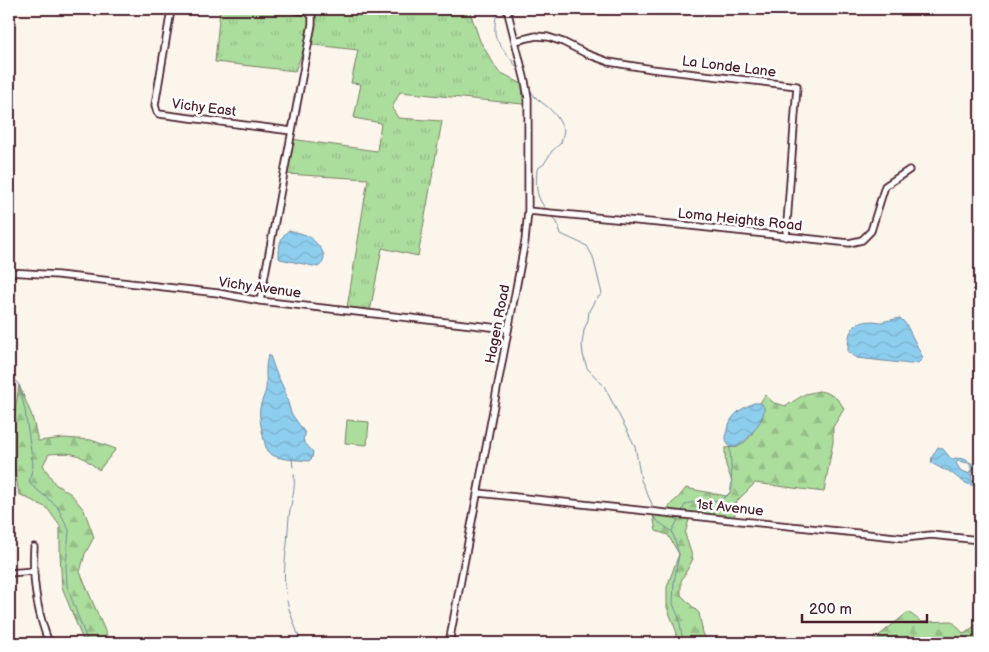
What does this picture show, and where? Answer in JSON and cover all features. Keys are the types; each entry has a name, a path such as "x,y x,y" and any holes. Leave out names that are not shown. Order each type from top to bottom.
{"street":[{"path":"260,300 312,24 312,16 308,12 292,9"},
{"name":"Hagen Road","path":"449,643 525,240 528,211 528,98 507,9"},
{"name":"Vichy East","path":"172,10 155,105 157,112 159,114 292,131"},
{"name":"La Londe Lane","path":"515,41 536,36 548,37 609,62 797,86 786,237"},
{"name":"Loma Heights Road","path":"528,211 849,243 862,240 871,231 885,186 909,170"},
{"name":"Vichy Avenue","path":"9,272 58,275 218,293 260,300 508,329"},
{"name":"1st Avenue","path":"478,493 905,538 932,535 980,540"},
{"path":"34,547 33,571 38,611 49,643"},
{"path":"9,573 33,571"}],"green space":[{"path":"220,9 469,9 480,41 498,71 522,84 523,104 400,92 392,108 398,118 442,121 418,256 382,248 370,312 347,308 368,179 286,174 291,139 377,151 381,123 354,118 361,84 351,83 358,50 306,44 295,71 215,62"},
{"path":"19,385 32,416 38,441 64,438 91,440 116,449 99,470 81,457 65,453 49,454 43,465 55,484 71,494 84,510 94,537 85,554 80,572 110,643 84,643 62,587 60,526 47,508 19,494 10,445"},
{"path":"819,391 834,397 844,409 833,427 833,442 824,492 755,483 737,501 734,520 690,516 685,534 693,559 681,581 681,595 699,613 703,633 708,643 673,643 677,633 667,607 667,587 679,554 668,535 656,531 653,515 664,513 686,488 726,496 730,493 732,486 726,465 725,448 737,447 751,435 763,407 760,403 765,395 774,403 786,406 805,394"},
{"path":"347,420 369,422 367,445 345,443"},
{"path":"908,612 922,622 952,621 964,634 980,622 980,643 870,643"}],"water":[{"path":"289,230 308,236 319,247 324,259 318,267 279,258 280,242"},
{"path":"900,318 906,324 923,358 918,363 910,364 857,358 848,352 850,334 852,329 859,323 881,322"},
{"path":"269,354 284,389 291,413 305,433 304,442 313,452 312,458 309,461 276,457 267,451 260,412 266,389 266,367"},
{"path":"754,403 761,403 764,407 761,419 746,440 736,447 730,447 726,434 730,422 739,411"},
{"path":"938,447 943,449 952,460 955,458 964,459 973,464 972,473 969,472 971,467 969,463 958,461 956,463 960,470 972,475 971,480 979,485 967,484 948,471 931,463"}],"waterway":[{"path":"496,9 496,38 520,72"},
{"path":"529,88 535,97 557,117 564,130 561,143 552,151 544,164 537,169 538,195 546,209"},
{"path":"552,217 557,222 561,234 587,246 593,257 602,294 595,300 589,311 582,344 583,355 587,368 604,386 635,446 641,480 652,508"},
{"path":"9,373 19,385 25,410 33,465 29,483 57,506 69,530 66,566 67,586 88,643"},
{"path":"682,511 685,505 689,503 716,500 729,494 732,479 730,447"},
{"path":"292,459 293,467"},
{"path":"286,594 285,562 289,516 294,490 294,474"},
{"path":"653,515 658,522 671,531"},
{"path":"679,518 672,531 679,554 674,582 673,604 679,618 682,636 679,643"},
{"path":"287,601 301,643"}]}
